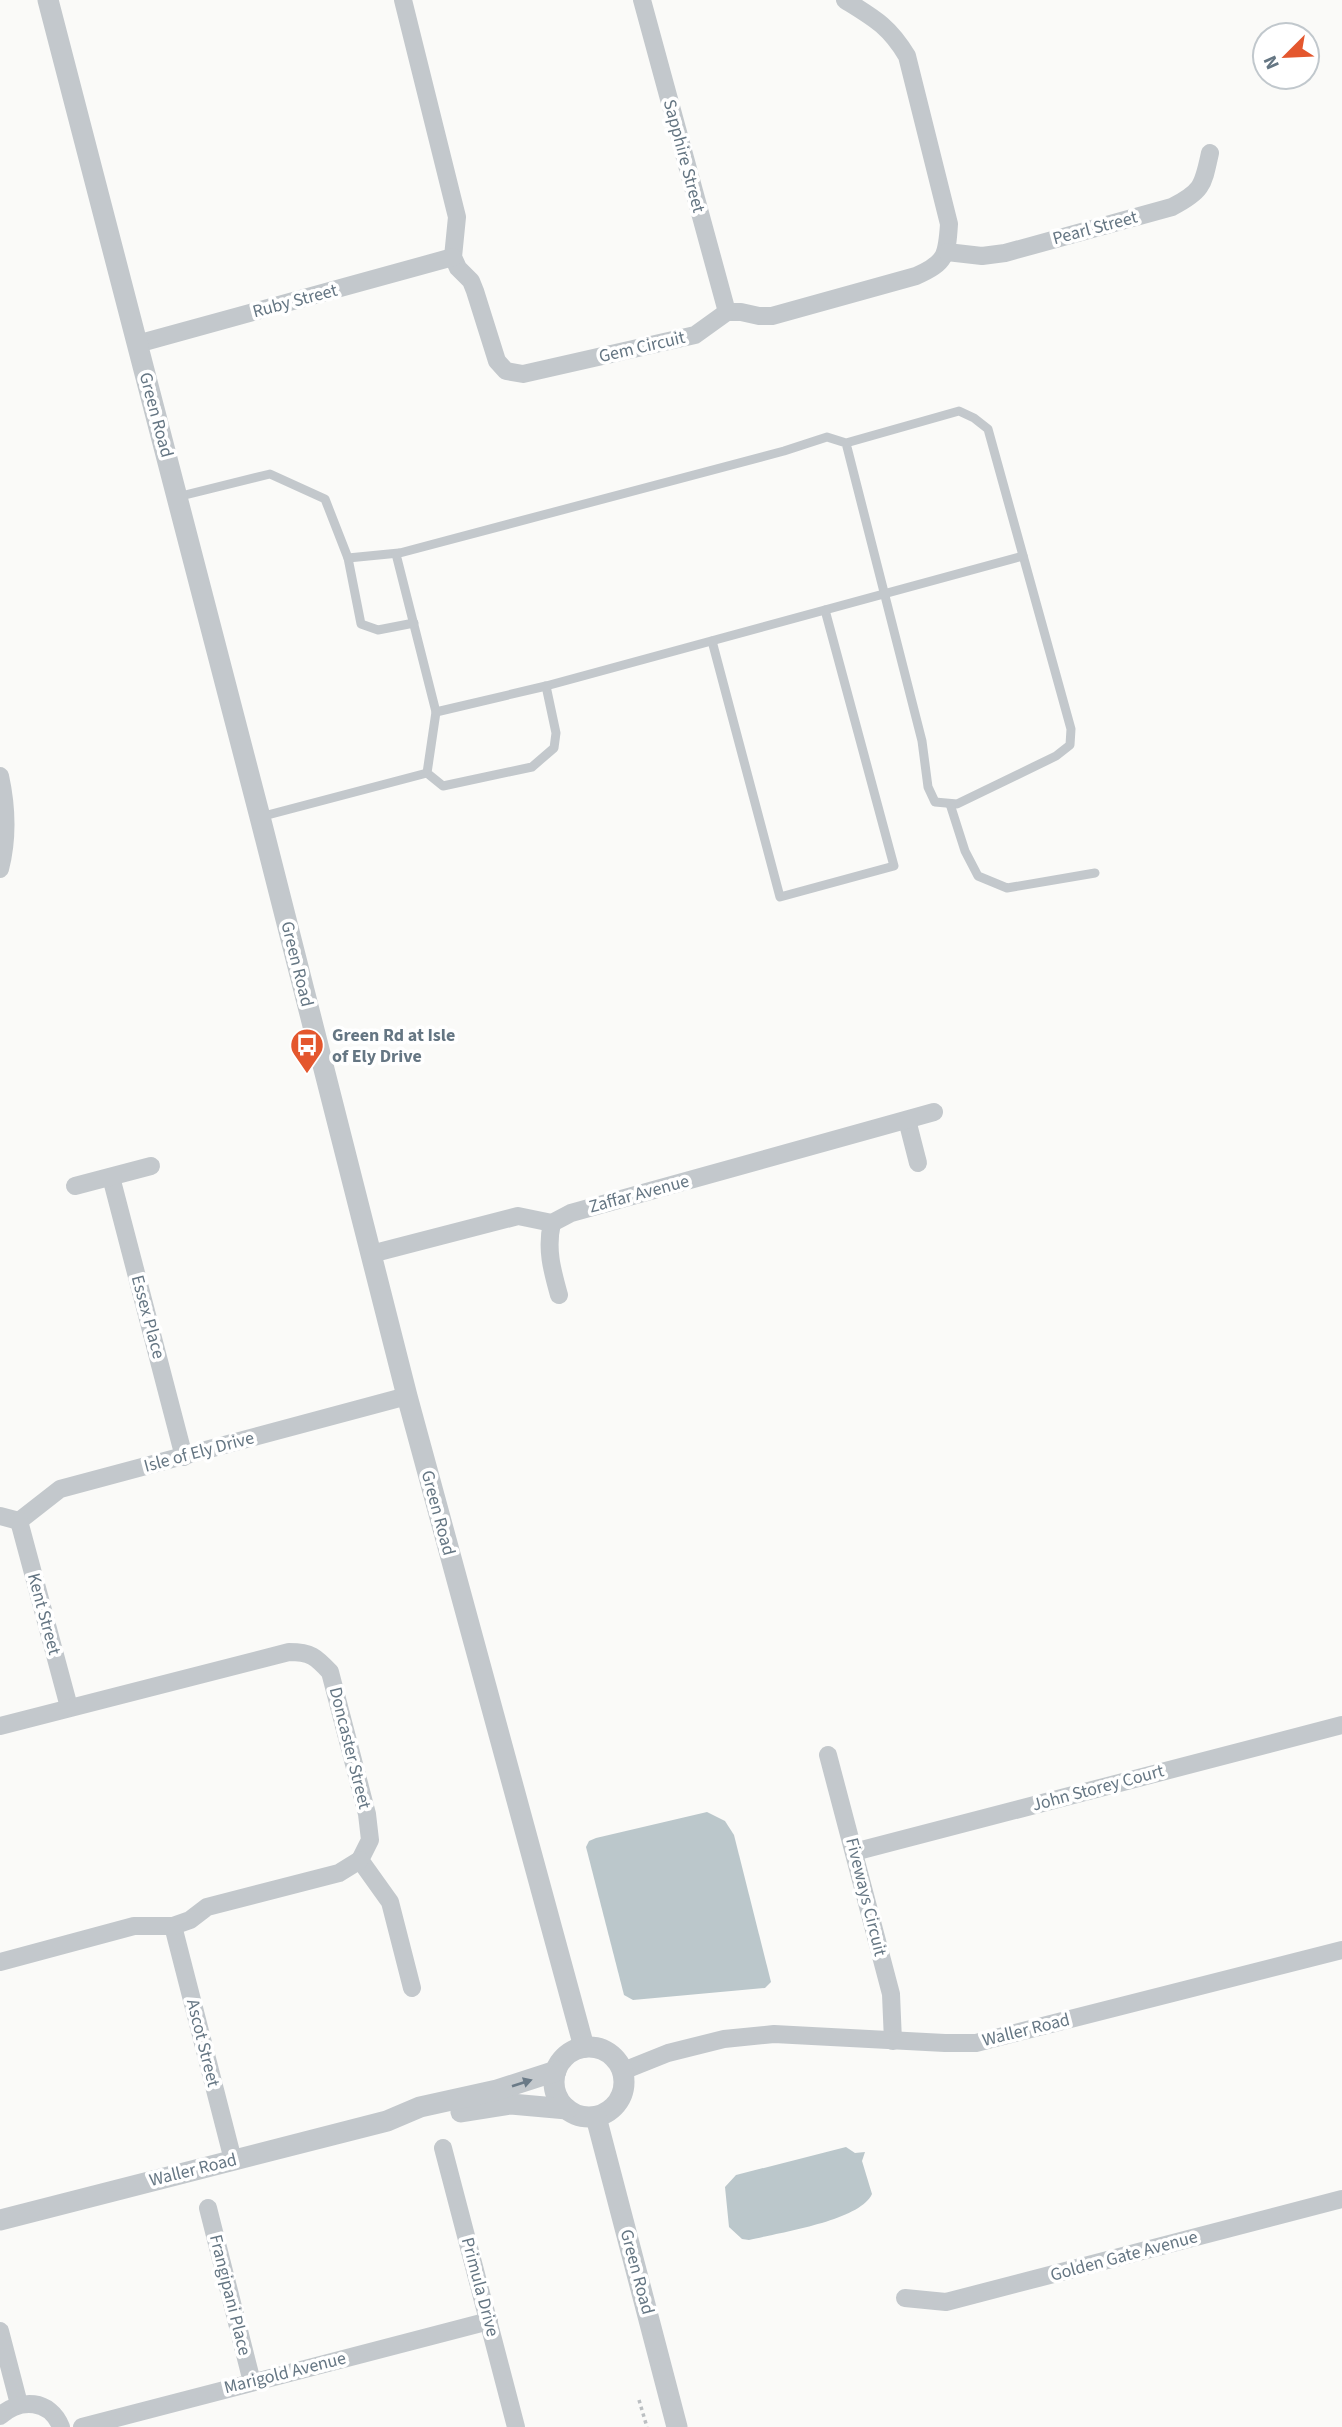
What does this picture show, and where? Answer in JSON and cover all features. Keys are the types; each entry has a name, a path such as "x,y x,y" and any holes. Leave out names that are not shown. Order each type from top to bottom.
{"street":[{"name":"Green Road","path":"48,0 407,1396 584,2048"},
{"path":"403,0 457,218 453,257"},
{"name":"Sapphire Street","path":"642,0 727,312"},
{"path":"727,312 772,316 916,276 930,270 947,252 949,224 907,56 895,35 845,0"},
{"name":"Pearl Street","path":"947,252 982,256 1005,253 1172,207 1190,198 1204,182 1210,153"},
{"name":"Ruby Street","path":"137,344 453,257"},
{"name":"Gem Circuit","path":"453,257 458,268 471,281 497,361 506,371 523,374 689,337 727,312"},
{"path":"0,776 6,804 5,849 0,869"},
{"name":"Zaffar Avenue","path":"552,1223 571,1213 934,1112"},
{"path":"907,1120 918,1163"},
{"path":"75,1186 151,1166"},
{"name":"Essex Place","path":"111,1177 184,1457"},
{"path":"371,1254 518,1216 552,1223 548,1255 559,1295"},
{"name":"Isle of Ely Drive","path":"19,1521 60,1489 407,1396"},
{"path":"0,1516 19,1521"},
{"name":"Kent Street","path":"19,1521 69,1707"},
{"name":"Doncaster Street","path":"0,1726 289,1652 305,1652 330,1672 347,1736 367,1814 370,1840 360,1860"},
{"name":"John Storey Court","path":"854,1852 1342,1725"},
{"name":"Fiveways Circuit","path":"828,1755 891,1994 893,2041"},
{"path":"0,1962 134,1926 173,1926 190,1920 207,1907 339,1873 360,1860 390,1902 412,1988"},
{"name":"Ascot Street","path":"173,1926 233,2160"},
{"name":"Waller Road","path":"622,2071 668,2053 724,2039 774,2035 976,2043 1342,1950"},
{"path":"584,2048 604,2050 618,2063 622,2071 623,2091 620,2100 614,2108 596,2117 581,2116 567,2109 556,2092 556,2071 567,2055 584,2048"},
{"name":"Waller Road","path":"0,2220 387,2122 420,2107 487,2093 556,2071"},
{"name":"Waller Road","path":"387,2122 421,2121 511,2104 567,2109"},
{"name":"Green Road","path":"596,2117 677,2427"},
{"name":"Primula Drive","path":"443,2148 516,2427"},
{"name":"Golden Gate Avenue","path":"905,2298 946,2302 1342,2199"},
{"name":"Frangipani Place","path":"208,2208 252,2382"},
{"name":"Marigold Avenue","path":"82,2427 489,2321"},
{"path":"0,2331 19,2404"},
{"path":"0,2416 19,2404 30,2403 51,2412 61,2427"}],"lane":[{"path":"348,558 399,553 827,437 846,443 959,411 988,429 1071,729 1070,745 1056,756 957,804 935,802 929,787 922,741 846,443"},
{"path":"177,497 270,474 325,499 348,558 362,624 378,630 414,624"},
{"path":"399,553 396,554 436,712 427,773"},
{"path":"436,712 546,686 1023,556"},
{"path":"712,641 780,897 894,866 825,610"},
{"path":"427,773 443,786 532,767 554,748 556,733 546,686"},
{"path":"260,817 427,773"},
{"path":"950,804 965,851 978,876 1007,888 1095,873"}],"path":[{"path":"639,2400 647,2427"}],"shaded area":[{"path":"707,1812 725,1821 734,1835 771,1982 765,1988 633,2000 624,1995 586,1847 589,1841 596,1838"},
{"path":"846,2147 855,2153 865,2152 862,2161 872,2194 852,2212 835,2219 749,2240 742,2239 729,2227 725,2187 736,2175"}],"place":[{"name":"Green Rd at Isle of Ely Drive","path":"307,1075"}]}
